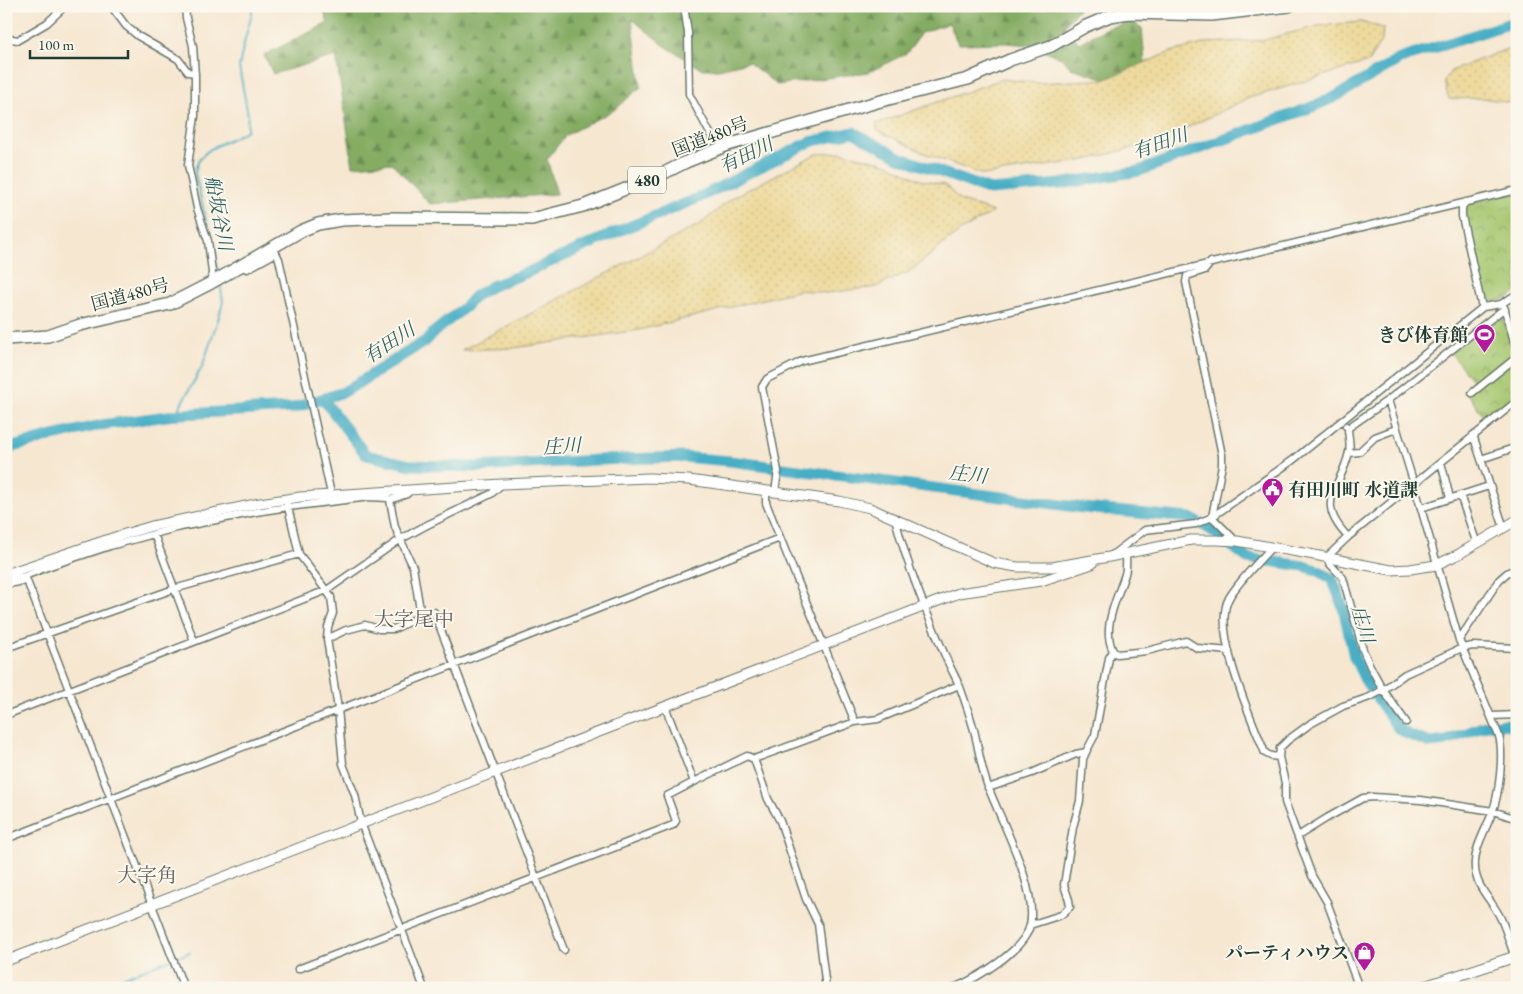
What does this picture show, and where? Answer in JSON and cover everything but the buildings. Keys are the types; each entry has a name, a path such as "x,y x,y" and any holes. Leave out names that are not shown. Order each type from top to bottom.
{"highway":[{"name":"国道480号","path":"6,339 48,336 80,325 170,304 301,231 318,224 341,220 390,218 532,219 554,215 583,206 658,176 728,144 877,102 968,79 1010,60 1051,46 1086,26 1110,16 1129,13 1212,11 1288,6"}],"main road":[{"path":"1420,988 1516,958"}],"street":[{"path":"6,38 18,40 47,23 65,6"},
{"path":"111,6 126,26 138,36 178,59 188,72 195,73"},
{"path":"185,6 193,46 195,73 195,116 188,165 197,208 208,240 212,272 210,283"},
{"path":"684,6 688,33 689,94 712,137 728,144"},
{"path":"856,722 766,503 778,470 762,387 766,379 802,361 1517,190"},
{"path":"1466,202 1462,208 1462,216 1478,294 1483,307"},
{"path":"240,266 247,269 276,253 279,258 331,491"},
{"path":"1210,262 1205,270 1187,276 1186,282 1222,455 1212,517"},
{"path":"1348,428 1388,400 1481,327 1501,311 1517,294"},
{"path":"6,961 925,605 958,593 1041,581 1109,557 1145,530 1196,524 1212,517 1293,460 1483,307 1503,307"},
{"path":"1503,307 1517,351"},
{"path":"1472,316 1477,315 1481,318 1481,327"},
{"path":"1472,393 1517,358"},
{"path":"1388,400 1459,640 1499,736 1501,748 1493,811 1478,848 1475,866 1481,887 1501,919 1516,958"},
{"path":"1327,557 1348,537 1517,401"},
{"path":"1342,421 1348,428 1349,453 1330,505 1336,524 1348,537"},
{"path":"1349,453 1359,452 1375,438 1396,429"},
{"path":"1473,436 1504,528"},
{"path":"1481,459 1511,449"},
{"path":"1441,462 1450,498"},
{"path":"6,584 26,579 48,562 118,536 260,503 331,491 409,490 649,478 689,480 839,501 870,508 994,563 1017,567 1052,566 1126,554 1191,540 1233,541 1391,570 1436,565 1477,544 1517,520"},
{"path":"6,715 327,590 402,539 492,494 502,484"},
{"path":"1421,508 1489,486"},
{"path":"6,574 154,534 176,524 370,497 388,498 390,500 407,494 409,490"},
{"path":"1460,495 1477,544"},
{"path":"390,500 395,527 413,567 421,616"},
{"path":"260,503 264,507 287,505 288,507"},
{"path":"288,507 299,554 331,597 333,613 328,626 327,639 338,709 342,764 355,795 361,823 424,988"},
{"path":"1212,517 1233,541"},
{"path":"895,518 900,538 925,605 959,685 974,729 988,788 1019,862 1031,908 1030,925 1022,943 1013,952 964,984 954,988"},
{"path":"154,534 194,641"},
{"path":"6,839 780,538"},
{"path":"1271,548 1229,598 1224,611 1224,626 1242,697 1266,753 1279,757"},
{"path":"6,648 174,589 299,554"},
{"path":"1126,554 1126,571 1110,622 1109,640 1113,651 1117,654 1147,651 1186,641 1197,648 1229,651"},
{"path":"1327,557 1329,563 1343,578 1363,650 1383,690 1406,722"},
{"path":"1040,567 1047,569 1049,573 1047,578 1041,581"},
{"path":"1459,640 1499,580 1517,568"},
{"path":"6,580 26,579"},
{"path":"26,579 184,988"},
{"path":"327,639 346,630 365,625 379,629 394,629 434,612 564,950"},
{"path":"1359,988 1327,902 1312,876 1285,802 1285,783 1279,757 1280,748 1310,724 1343,706 1370,697 1405,674 1462,648 1473,646 1517,648"},
{"path":"1030,925 1061,915 1070,907 1064,885 1073,827 1080,801 1083,759 1095,735 1109,658 1113,651"},
{"path":"298,969 536,876 674,825 676,821 667,796 747,756 754,759 856,722 878,719 959,685"},
{"path":"665,706 694,782"},
{"path":"1492,716 1517,715"},
{"path":"988,788 1032,773 1076,754 1086,752"},
{"path":"754,759 768,799 780,821 806,899 818,924 826,988"},
{"path":"1298,836 1363,798 1373,797 1421,800 1493,811 1517,819"}],"green space":[{"path":"322,6 1081,6 1064,26 1079,43 1107,28 1131,21 1142,28 1145,63 1106,79 1071,68 1063,59 1032,45 1005,43 958,44 949,23 921,33 907,53 869,72 777,85 748,62 719,69 702,69 665,46 632,19 641,87 614,110 566,135 547,159 557,194 430,204 392,163 353,166 336,56 273,74 264,55 328,23"},
{"path":"1517,191 1517,292 1505,299 1492,301 1483,297 1470,248 1464,211 1469,204"},
{"path":"1497,316 1503,318 1517,362 1517,397 1487,420 1465,391 1474,383 1451,353"}],"sand":[{"path":"1361,22 1383,28 1382,40 1368,62 1249,98 1159,141 1086,160 983,175 924,153 877,130 876,124 1002,79 1039,83 1106,79 1171,52 1206,43 1264,40 1318,26"},
{"path":"1517,45 1517,104 1483,98 1449,99 1444,81 1451,71"},
{"path":"840,152 886,163 920,180 945,185 961,201 993,212 959,232 910,271 876,287 826,293 800,290 639,330 513,348 462,350 702,223 732,198 816,154"}],"waterway":[{"name":"船坂谷川","path":"219,275 195,174 197,165 207,152 247,130 248,115 239,67 252,6"},
{"name":"有田川","path":"6,449 101,425 182,414 293,408 344,392 427,340 475,296 492,286 698,198 810,142 853,132 899,157 990,190 1060,184 1139,171 1312,107 1335,97 1400,59 1517,21"},
{"name":"船坂谷川","path":"175,415 202,367 218,320 223,302 220,282"},
{"name":"庄川","path":"323,399 366,455 410,465 477,467 682,457 730,461 1084,508 1190,518 1211,530 1247,558 1304,566 1319,571 1332,579 1344,611 1354,657 1365,680 1397,727 1407,734 1430,743 1446,741 1487,725 1507,724 1517,729"},
{"path":"175,958 190,952"},
{"path":"96,988 171,959"}],"place":[{"name":"きび体育館","path":"1484,353"},
{"name":"有田川町 水道課","path":"1272,508"},
{"name":"パーティハウス","path":"1365,971"}],"district":[{"name":"大字尾中","path":"414,619"},
{"name":"大字角","path":"147,875"}]}
